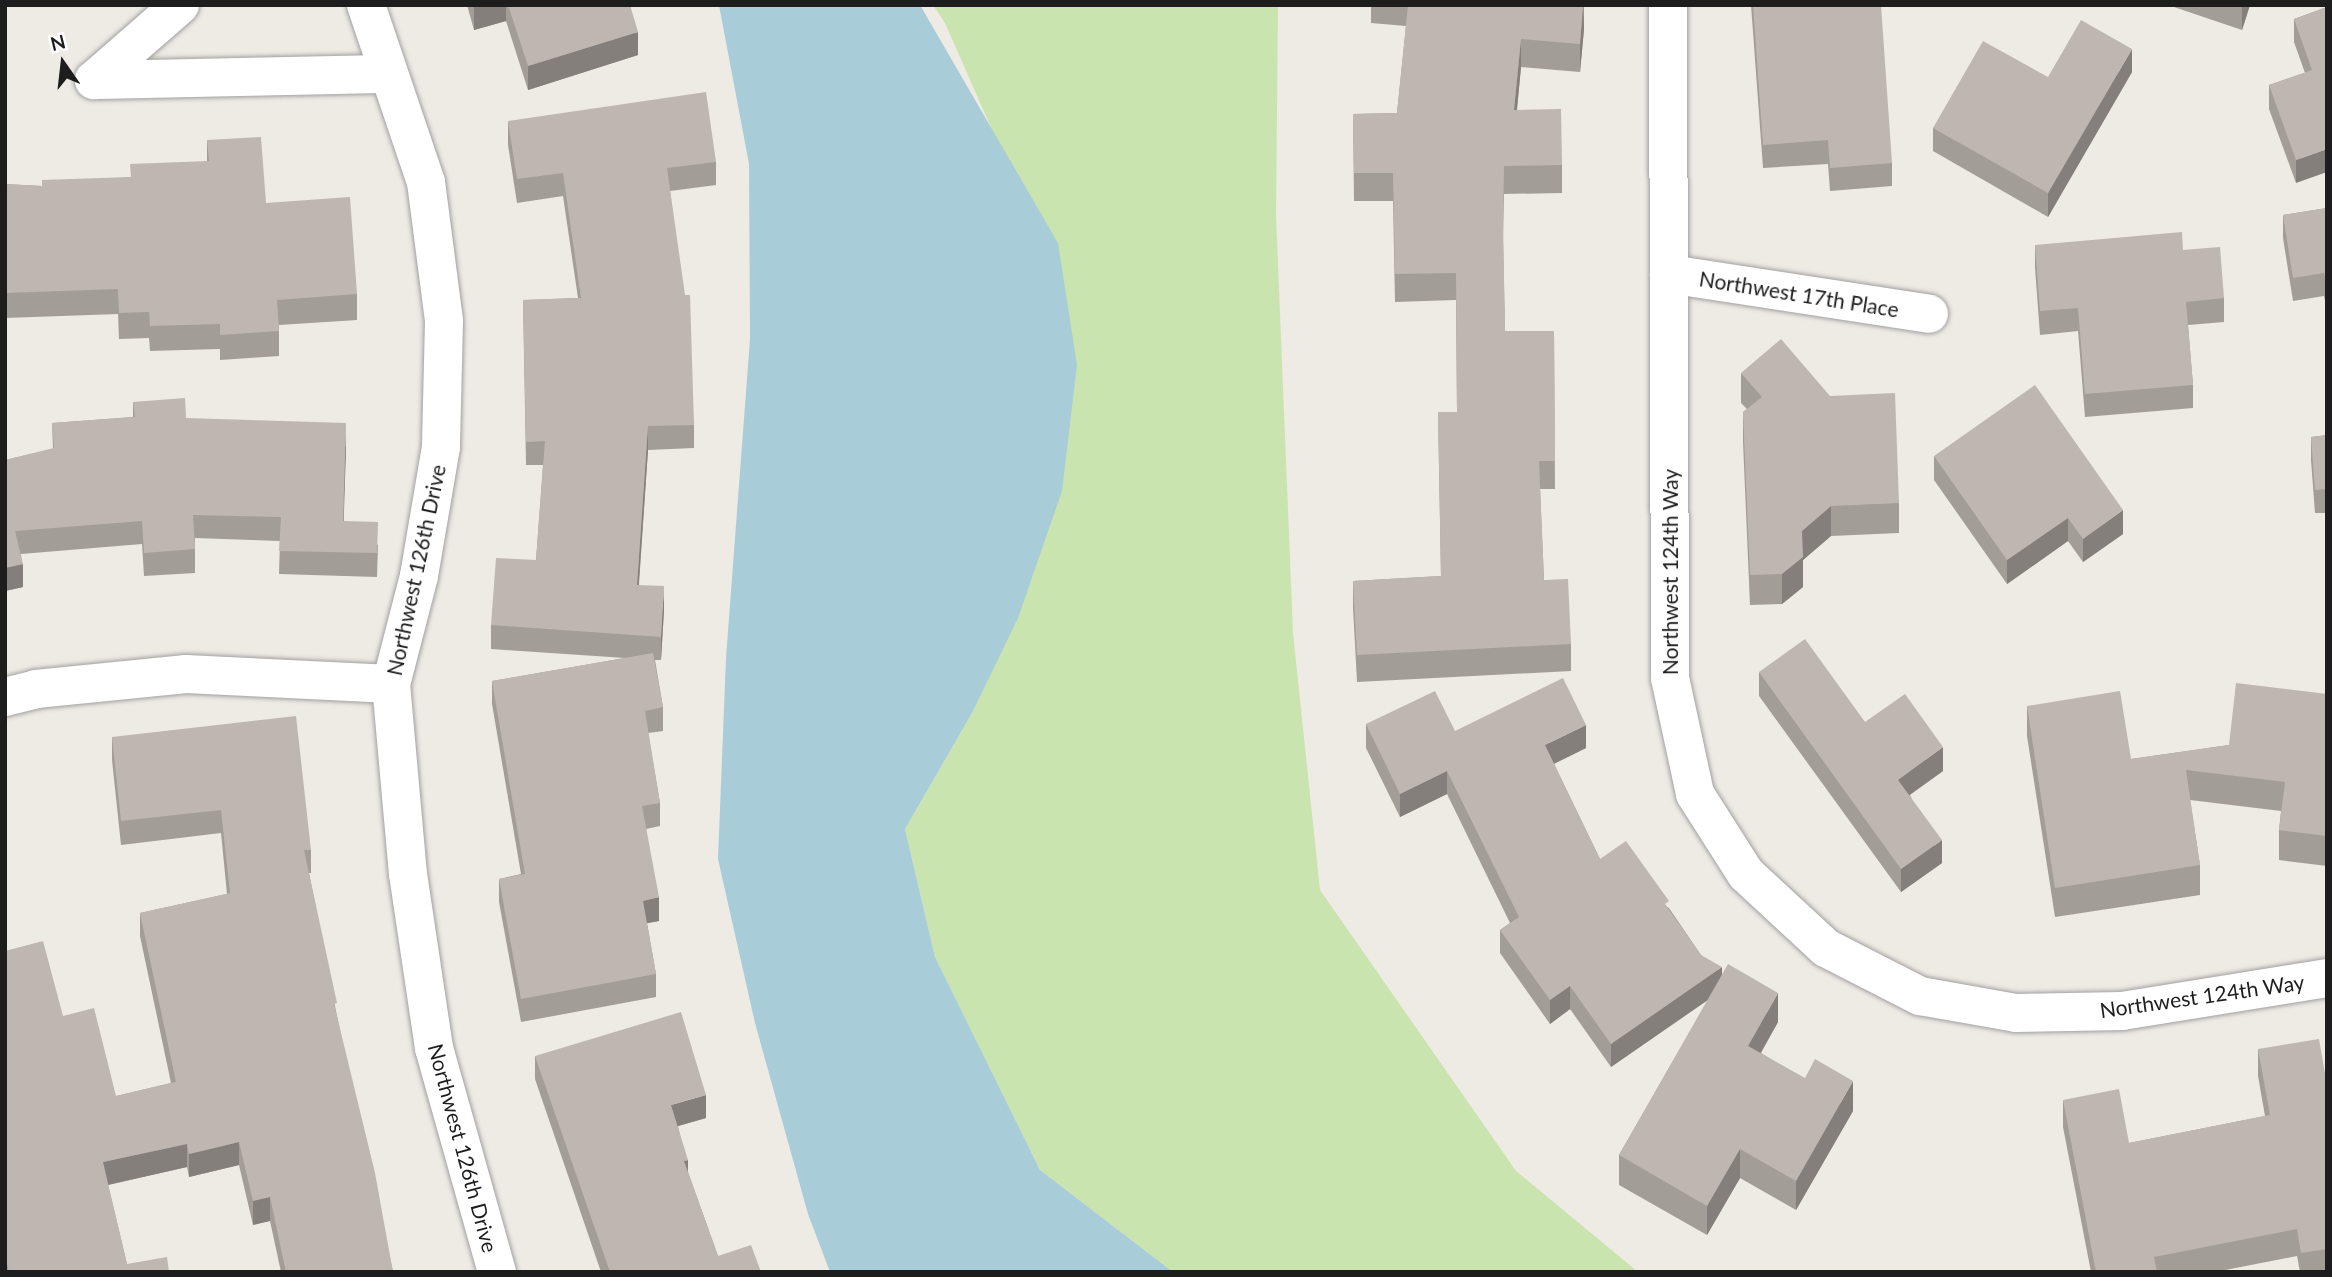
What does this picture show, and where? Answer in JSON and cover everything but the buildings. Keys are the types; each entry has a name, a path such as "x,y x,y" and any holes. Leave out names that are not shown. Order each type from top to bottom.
{"street":[{"path":"180,5 94,80 387,74"},
{"name":"Northwest 126th Drive","path":"366,5 387,74 426,182 444,321 441,447 419,576 391,684 408,874 434,1048 497,1272"},
{"name":"Northwest 124th Way","path":"1668,5 1670,678 1695,794 1746,874 1826,948 1920,996 2016,1013 2122,1011 2327,978"},
{"name":"Northwest 17th Place","path":"1670,274 1929,314"},
{"path":"5,697 36,689 186,674 391,684"}],"green space":[{"path":"933,5 1278,5 1276,215 1293,633 1320,890 1516,1171 1638,1272 1173,1272 1040,1170 935,957 905,829 972,713 1058,243 997,141 945,23"}],"water":[{"path":"719,5 920,5 1058,243 1077,365 1062,491 1018,618 972,713 905,829 935,957 1040,1170 1173,1272 830,1272 808,1214 755,1023 718,859 726,658 750,339 749,164"}]}
